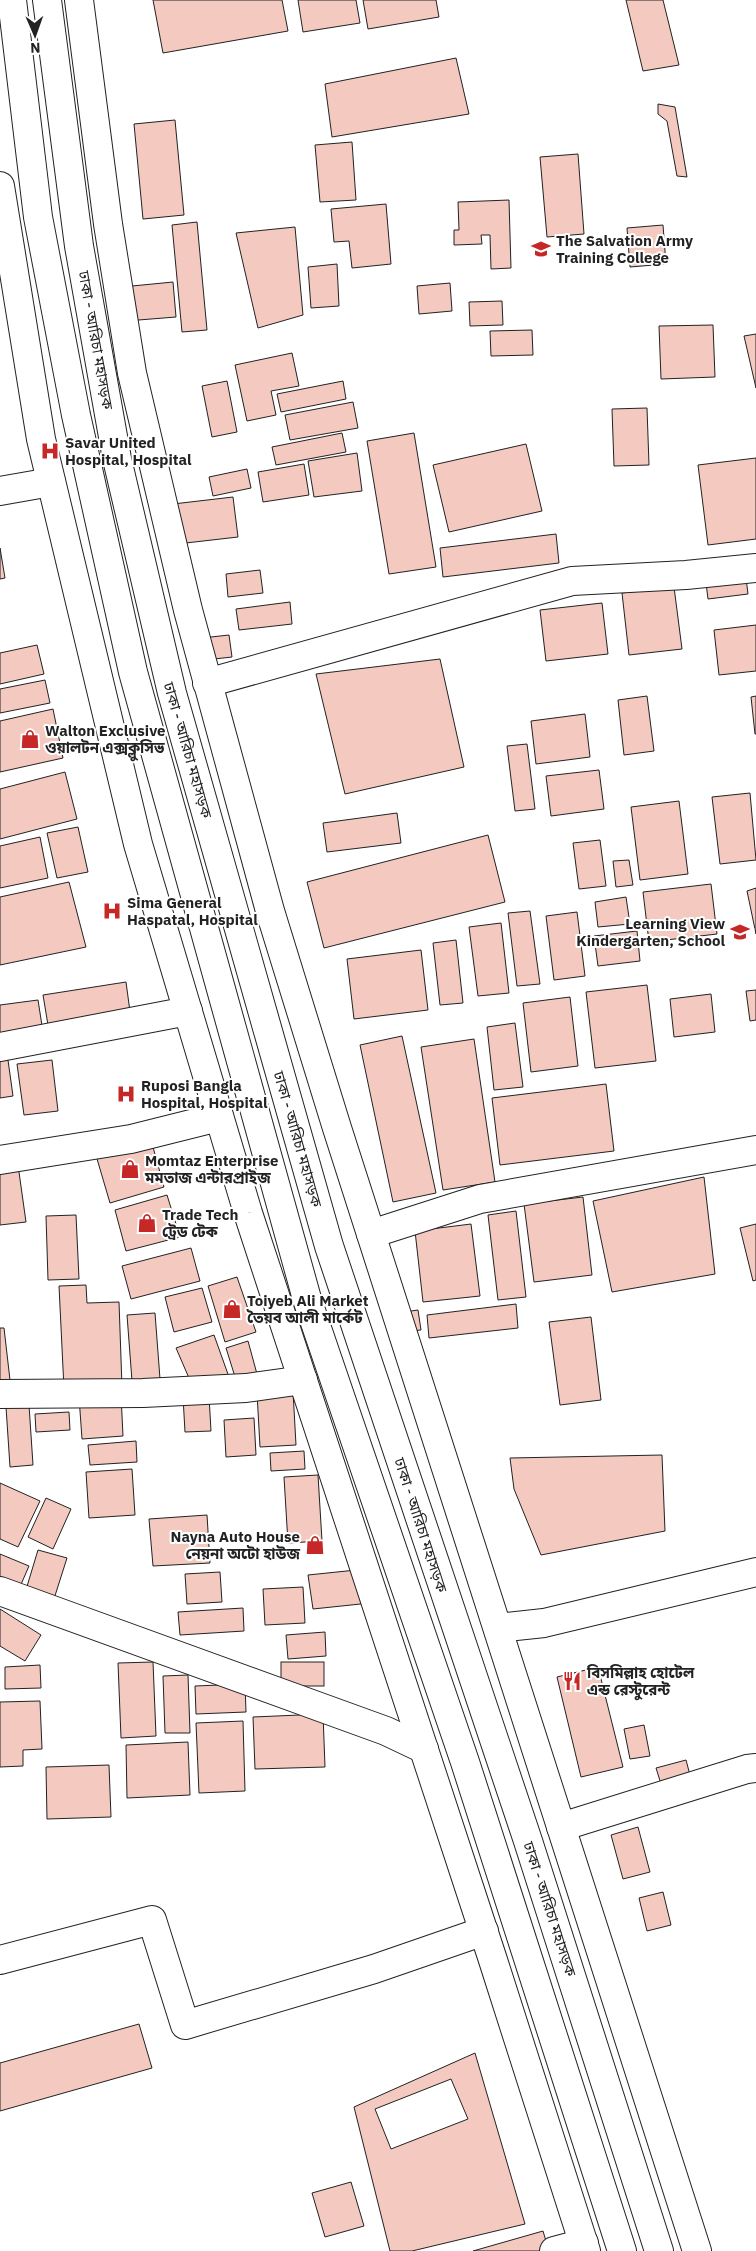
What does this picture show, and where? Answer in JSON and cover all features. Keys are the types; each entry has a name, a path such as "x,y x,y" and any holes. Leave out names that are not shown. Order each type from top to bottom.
{"main road":[{"name":"ঢাকা - আরিচা মহাসড়ক","path":"12,0 38,217 76,415 133,672 307,1298 464,1762 622,2251"},
{"name":"ঢাকা - আরিচা মহাসড়ক","path":"47,0 79,246 115,449 172,693 329,1246 528,1841 659,2251"},
{"path":"80,0 108,224 132,373 207,683 270,912 696,2251"},
{"path":"0,186 4,248 41,439 138,844 248,1213 484,1931 585,2247 554,2251"},
{"path":"0,491 51,482"},
{"path":"207,683 572,582 686,576 756,568"},
{"path":"0,1047 188,1010"},
{"path":"0,1160 131,1138 219,1117"},
{"path":"371,1234 480,1199 756,1150"},
{"path":"0,1394 143,1393 246,1388 303,1380"},
{"path":"498,1628 544,1623 756,1572"},
{"path":"0,1591 386,1731 424,1749"},
{"path":"561,1827 747,1769 756,1768"},
{"path":"0,1960 152,1920 185,2025 374,1969 484,1931"}],"building":[{"path":"153,0 282,0 288,31 163,53"},
{"path":"298,0 356,0 360,23 303,32"},
{"path":"363,0 436,0 439,17 368,29"},
{"path":"626,0 663,0 679,65 643,71"},
{"path":"456,58 469,114 332,137 325,84"},
{"path":"658,104 675,107 687,177 677,176 667,121 658,114"},
{"path":"175,120 184,215 143,219 134,124"},
{"path":"352,142 356,200 320,202 315,145"},
{"path":"578,154 584,234 547,237 540,157"},
{"path":"509,200 511,268 491,269 490,235 481,235 482,244 454,245 454,230 459,230 458,202"},
{"path":"386,204 391,264 352,268 349,241 334,242 331,209"},
{"path":"197,222 207,330 182,332 172,225"},
{"path":"663,225 666,264 630,267 627,228"},
{"path":"295,227 303,315 258,328 236,233"},
{"path":"337,264 339,306 311,308 308,267"},
{"path":"173,282 176,317 126,321 122,287"},
{"path":"450,283 452,311 419,314 417,286"},
{"path":"502,301 503,325 470,326 469,302"},
{"path":"713,325 715,377 661,379 659,326"},
{"path":"532,330 533,355 491,356 490,331"},
{"path":"756,334 756,388 744,336"},
{"path":"292,353 299,386 271,391 276,415 247,421 235,365"},
{"path":"227,381 237,432 212,437 202,386"},
{"path":"343,381 346,399 281,412 277,394"},
{"path":"353,402 358,428 290,440 285,415"},
{"path":"647,408 649,465 614,466 612,409"},
{"path":"342,433 346,452 276,465 272,447"},
{"path":"414,433 436,567 389,574 367,441"},
{"path":"526,444 542,511 449,532 433,465"},
{"path":"357,453 362,491 314,497 308,461"},
{"path":"756,458 756,539 708,545 698,465"},
{"path":"304,464 309,495 263,502 258,472"},
{"path":"247,469 251,488 213,496 209,477"},
{"path":"233,497 238,537 177,544 173,504"},
{"path":"556,534 559,563 443,577 440,548"},
{"path":"0,548 5,578 0,579"},
{"path":"260,570 263,593 228,597 226,574"},
{"path":"746,578 748,594 708,599 706,583"},
{"path":"674,587 682,649 629,655 622,593"},
{"path":"290,602 292,624 239,630 236,609"},
{"path":"602,603 608,654 546,661 540,610"},
{"path":"756,625 756,671 719,675 714,630"},
{"path":"229,635 232,657 205,660 202,638"},
{"path":"37,645 44,674 0,684 0,653"},
{"path":"440,659 464,767 345,794 316,674"},
{"path":"45,680 50,703 0,713 0,689"},
{"path":"647,696 654,751 624,755 618,700"},
{"path":"756,696 756,734 755,734 751,697"},
{"name":"Walton Exclusive ওয়ালটন এক্সক্লুসিভ","path":"53,709 63,758 0,772 0,721"},
{"path":"585,714 590,757 536,764 531,721"},
{"path":"527,744 535,809 515,811 507,746"},
{"path":"599,770 604,809 551,816 546,776"},
{"path":"65,772 77,819 0,839 0,789"},
{"path":"750,793 756,860 720,864 712,797"},
{"path":"679,801 688,874 640,880 631,807"},
{"path":"397,813 401,843 327,852 323,823"},
{"path":"78,827 88,872 57,878 47,833"},
{"path":"488,835 505,902 324,948 307,882"},
{"path":"40,837 48,878 0,888 0,846"},
{"path":"600,840 606,886 579,889 573,843"},
{"path":"629,860 633,885 616,887 613,861"},
{"path":"69,882 86,947 0,965 0,897"},
{"path":"711,884 717,934 649,942 643,892"},
{"path":"756,888 756,934 747,891"},
{"path":"626,897 630,924 598,927 595,902"},
{"path":"530,911 540,984 517,986 508,913"},
{"path":"577,912 585,976 554,980 546,916"},
{"path":"501,923 509,993 478,996 469,927"},
{"path":"637,931 640,961 598,966 594,936"},
{"path":"456,940 463,1003 440,1005 433,943"},
{"path":"421,950 428,1010 354,1019 347,959"},
{"path":"126,982 131,1019 49,1031 43,995"},
{"path":"647,985 656,1061 595,1068 586,992"},
{"path":"756,990 756,1020 750,1021 746,991"},
{"path":"711,994 715,1032 674,1037 670,999"},
{"path":"570,997 578,1066 531,1072 523,1003"},
{"path":"38,1000 43,1032 0,1038 0,1005"},
{"path":"515,1023 523,1087 494,1090 487,1027"},
{"path":"402,1036 436,1193 393,1202 360,1045"},
{"path":"474,1039 495,1182 443,1190 421,1047"},
{"path":"7,1053 13,1096 0,1098 0,1054"},
{"path":"52,1060 58,1111 24,1115 17,1064"},
{"path":"606,1084 614,1151 500,1165 492,1098"},
{"name":"Momtaz Enterprise মমতাজ এন্টারপ্রাইজ","path":"150,1136 164,1187 110,1203 95,1152"},
{"path":"18,1165 26,1222 0,1225 0,1167"},
{"path":"704,1177 715,1274 612,1292 593,1201"},
{"name":"Trade Tech ট্রেড টেক","path":"167,1195 180,1237 126,1251 115,1210"},
{"path":"583,1197 592,1275 534,1282 524,1204"},
{"path":"516,1211 526,1297 498,1300 488,1215"},
{"path":"76,1215 79,1279 48,1280 46,1216"},
{"path":"471,1224 480,1296 423,1302 415,1231"},
{"path":"756,1224 756,1280 753,1281 740,1228"},
{"path":"191,1248 200,1281 131,1299 122,1266"},
{"name":"Toiyeb Ali Market তৈয়ব আলী মার্কেট","path":"237,1277 256,1332 225,1342 208,1286"},
{"path":"86,1285 87,1303 119,1302 122,1387 64,1389 59,1286"},
{"path":"202,1288 212,1322 174,1332 165,1297"},
{"path":"516,1304 518,1328 429,1338 427,1315"},
{"path":"418,1310 421,1330 399,1332 397,1313"},
{"path":"155,1313 160,1379 132,1381 127,1315"},
{"path":"591,1317 601,1400 560,1405 549,1322"},
{"path":"0,1328 4,1328 10,1380 0,1381"},
{"path":"214,1335 229,1377 192,1385 176,1348"},
{"path":"248,1341 257,1374 236,1380 226,1348"},
{"path":"293,1391 296,1445 260,1447 257,1393"},
{"path":"121,1395 123,1436 82,1439 79,1397"},
{"path":"209,1396 211,1431 185,1432 183,1397"},
{"path":"29,1405 33,1465 10,1467 6,1407"},
{"path":"69,1412 70,1430 36,1432 35,1414"},
{"path":"254,1418 256,1455 226,1457 224,1420"},
{"path":"136,1441 137,1462 90,1465 88,1445"},
{"path":"304,1451 305,1469 271,1471 270,1453"},
{"path":"662,1455 665,1531 541,1555 514,1489 510,1458"},
{"path":"132,1469 135,1515 89,1518 86,1472"},
{"path":"318,1475 322,1541 288,1543 284,1477"},
{"path":"0,1483 40,1501 18,1547 0,1539"},
{"path":"46,1498 71,1509 53,1549 28,1537"},
{"path":"207,1515 210,1563 153,1566 149,1519"},
{"path":"38,1550 67,1558 53,1602 25,1593"},
{"path":"0,1554 29,1566 19,1589 0,1581"},
{"path":"366,1569 370,1603 313,1609 308,1575"},
{"path":"220,1572 222,1602 187,1604 185,1574"},
{"path":"303,1587 305,1623 265,1625 263,1589"},
{"path":"243,1608 244,1631 180,1635 178,1612"},
{"path":"0,1609 41,1635 25,1661 0,1646"},
{"path":"325,1632 326,1656 288,1659 286,1635"},
{"path":"153,1662 156,1736 121,1738 118,1663"},
{"path":"281,1662 324,1662 324,1686 281,1686"},
{"path":"40,1665 41,1688 5,1689 5,1667"},
{"path":"598,1667 623,1767 581,1777 557,1677"},
{"path":"188,1675 190,1733 165,1733 163,1676"},
{"path":"245,1684 246,1712 196,1714 195,1686"},
{"path":"40,1701 42,1749 23,1750 23,1766 0,1767 0,1702"},
{"path":"323,1714 325,1767 255,1769 253,1717"},
{"path":"243,1721 245,1791 199,1793 196,1723"},
{"path":"644,1725 650,1756 630,1759 624,1729"},
{"path":"188,1742 190,1795 127,1798 126,1745"},
{"path":"686,1760 690,1775 661,1784 656,1768"},
{"path":"109,1765 111,1817 47,1819 46,1767"},
{"path":"638,1827 650,1872 623,1879 611,1835"},
{"path":"663,1892 671,1925 647,1931 639,1898"},
{"path":"139,2024 152,2068 0,2111 0,2063"},
{"path":"475,2053 525,2224 412,2251 390,2251 354,2107","holes":["451,2079 468,2119 391,2149 375,2109"]},
{"path":"351,2182 364,2226 325,2237 312,2193"},
{"path":"543,2231 549,2251 473,2251"}],"place":[{"name":"The Salvation Army Training College","path":"541,249"},
{"name":"Savar United Hospital, Hospital","path":"50,451"},
{"name":"Walton Exclusive ওয়ালটন এক্সক্লুসিভ","path":"30,739"},
{"name":"Sima General Haspatal, Hospital","path":"112,911"},
{"name":"Learning View Kindergarten, School","path":"740,932"},
{"name":"Ruposi Bangla Hospital, Hospital","path":"126,1094"},
{"name":"Momtaz Enterprise মমতাজ এন্টারপ্রাইজ","path":"130,1169"},
{"name":"Trade Tech ট্রেড টেক","path":"147,1223"},
{"name":"Toiyeb Ali Market তৈয়ব আলী মার্কেট","path":"232,1309"},
{"name":"Nayna Auto House নেয়না অটো হাউজ","path":"315,1545"},
{"name":"বিসমিল্লাহ হোটেল এন্ড রেস্টুরেন্ট","path":"572,1681"}]}
